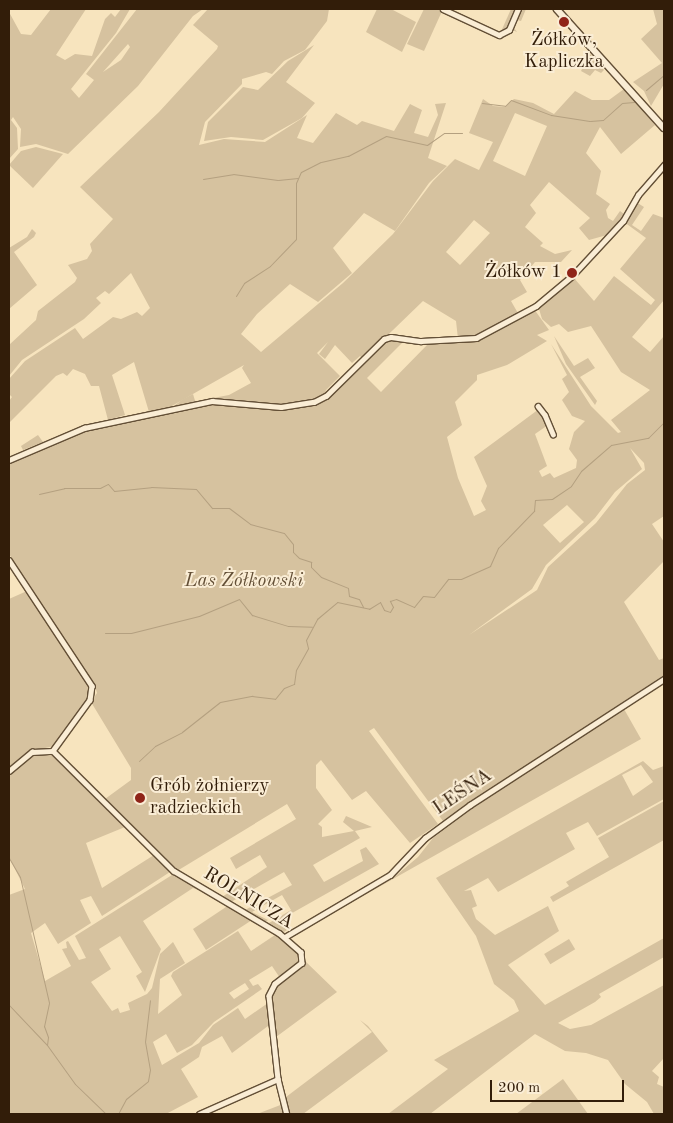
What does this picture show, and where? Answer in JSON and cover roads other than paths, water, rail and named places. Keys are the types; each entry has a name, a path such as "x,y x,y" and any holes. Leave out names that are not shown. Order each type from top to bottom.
{"main road":[{"path":"557,9 664,128"}],"street":[{"path":"443,9 499,35 509,30 518,9"},
{"path":"9,460 84,428 212,401 282,407 306,404 326,396 384,339 396,336 421,342 476,338 536,306 572,276 623,221 638,196 664,165"},
{"path":"538,406 545,414 553,434"},
{"path":"9,560 92,686 90,700 53,750 32,752 9,771"},
{"name":"LEŚNA","path":"285,937 390,875 425,838 470,805 664,679"},
{"name":"ROLNICZA","path":"53,750 156,854 187,880 285,937 304,958 300,966 275,984 270,994 278,1079 287,1114"},
{"path":"199,1114 278,1079"}],"waterway":[{"path":"646,90 664,75"},
{"path":"482,103 505,106 511,100 551,115 590,121 603,120 622,103 634,102"},
{"path":"236,296 244,283 270,266 296,239 296,183 301,172 321,162 348,156 386,136 427,145 444,133 462,133"},
{"path":"203,179 233,174 278,180 298,178"},
{"path":"139,761 155,746 182,732 220,702 252,696 275,699 284,688 294,684 296,670 308,648 306,640 317,619 337,602 369,609 380,602 384,610 390,612 393,607 390,601 396,599 414,607 423,596 434,597 448,579 461,579 490,566 498,548 534,511 535,500 552,499 571,486 581,471 611,445 648,438 664,422"},
{"path":"39,494 64,488 100,488 108,484 114,491 151,487 196,489 212,508 229,508 250,524 284,533 293,544 293,552 299,558 311,562 311,567 321,577 348,588 349,596 359,599 363,607"},
{"path":"105,633 131,633 199,616 239,599 252,615 288,626 312,627"},
{"path":"9,858 20,877 49,1003 44,1026 48,1037 47,1045"},
{"path":"118,1114 126,1099 148,1081 150,1070 145,1042 150,1000"},
{"path":"9,1005 47,1045 75,1084 106,1114"}],"place":[{"name":"Żółków, Kapliczka","path":"564,22"},
{"name":"Żółków 1","path":"572,273"},
{"name":"Grób żołnierzy radzieckich","path":"140,798"}],"park label":[{"name":"Las Żółkowski","path":"244,582"}]}
